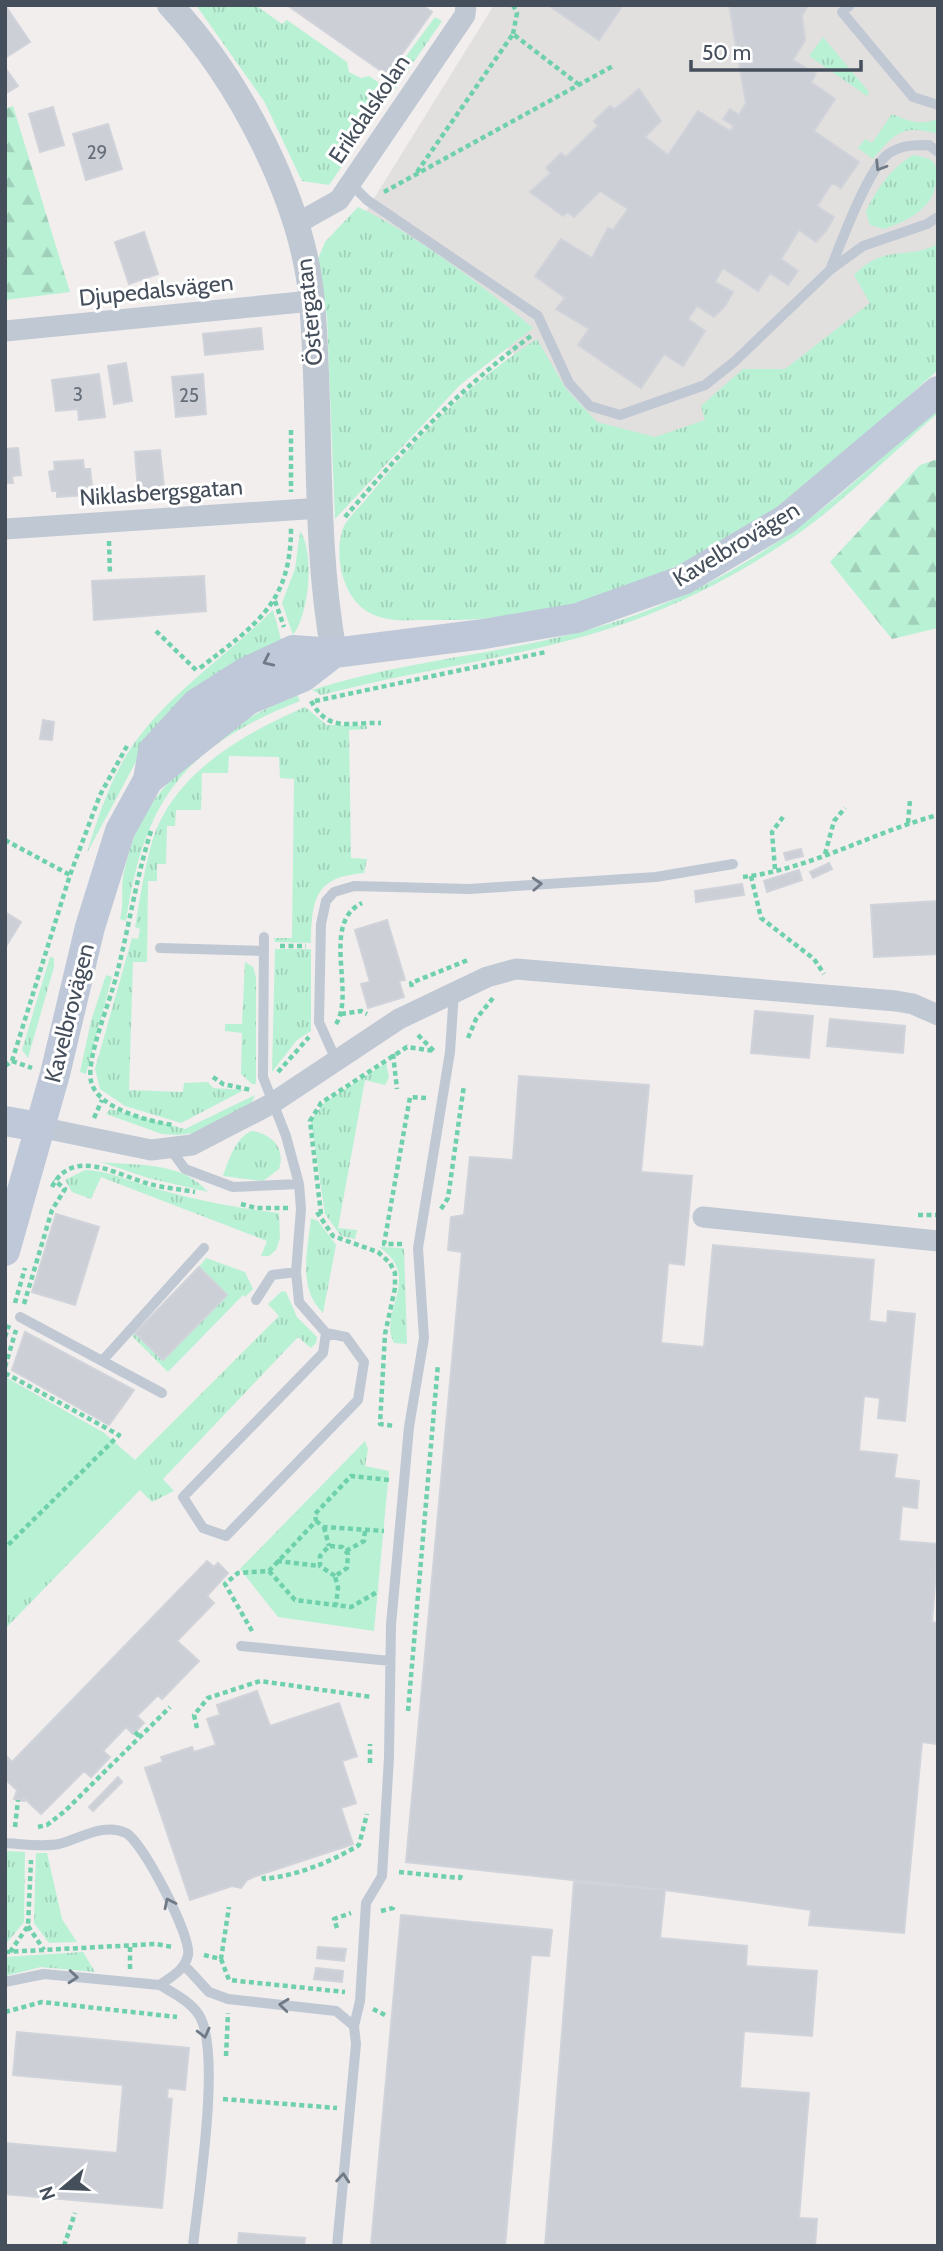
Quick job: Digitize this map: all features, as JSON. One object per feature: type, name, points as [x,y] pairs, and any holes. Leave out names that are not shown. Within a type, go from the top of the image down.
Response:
[{"type":"main road","name":"Kavelbrovägen","points":[[5,1251],[90,927],[120,831],[148,780],[153,751],[196,704],[246,672],[293,650],[334,653],[484,634],[577,618],[683,580],[786,519],[938,391]]},
{"type":"main road","points":[[5,1121],[39,1127]]},
{"type":"street","name":"Östergatan","points":[[170,5],[211,56],[244,108],[268,155],[296,224],[312,301],[330,516],[328,621],[334,653]]},
{"type":"street","name":"Erikdalskolan","points":[[296,224],[339,200],[465,15],[466,5]]},
{"type":"street","name":"Djupedalsvägen","points":[[5,331],[312,301]]},
{"type":"street","name":"Niklasbergsgatan","points":[[5,529],[330,516]]},
{"type":"street","points":[[39,1127],[119,1145],[171,1150],[215,1136],[271,1104],[399,1019],[504,971],[527,968],[896,1001],[913,1004],[938,1015]]},
{"type":"street","points":[[703,1217],[938,1241]]},
{"type":"lane","points":[[850,5],[842,12],[913,97],[938,105]]},
{"type":"lane","points":[[830,270],[857,202],[887,155],[905,145],[929,145],[938,152]]},
{"type":"lane","points":[[351,184],[367,200],[538,316],[569,383],[590,406],[620,415],[705,385],[734,362],[830,270],[863,246],[927,224],[938,216]]},
{"type":"lane","points":[[336,1060],[321,1032],[319,1022],[321,924],[326,901],[334,892],[354,886],[469,889],[656,877],[733,864]]},
{"type":"lane","points":[[160,948],[263,944],[263,1077],[271,1104],[286,1136],[299,1184],[301,1209],[296,1272],[299,1302],[326,1333],[346,1337],[364,1362],[358,1400],[226,1536],[203,1528],[183,1497],[323,1353],[326,1333]]},
{"type":"lane","points":[[337,2246],[356,2043],[354,2026],[360,2001],[366,1903],[382,1876],[390,1661],[402,1488],[424,1338],[418,1248],[450,1052],[454,992]]},
{"type":"lane","points":[[171,1150],[185,1169],[233,1187],[299,1184]]},
{"type":"lane","points":[[103,1360],[204,1248]]},
{"type":"lane","points":[[256,1300],[272,1275],[296,1272]]},
{"type":"lane","points":[[20,1317],[162,1392]]},
{"type":"lane","points":[[241,1646],[390,1661]]},
{"type":"lane","points":[[5,1843],[58,1844],[106,1829],[125,1833],[141,1848],[174,1911],[189,1951],[184,1966],[160,1985]]},
{"type":"lane","points":[[184,1966],[209,1992],[228,1999],[336,2011],[354,2026]]},
{"type":"lane","points":[[5,1982],[44,1974],[160,1985],[179,1996],[198,2013],[206,2033],[209,2064],[193,2246]]},
{"type":"path","points":[[416,173],[513,34],[517,13],[513,5]]},
{"type":"path","points":[[513,34],[579,85]]},
{"type":"path","points":[[367,200],[613,66]]},
{"type":"path","points":[[330,516],[486,369],[543,327]]},
{"type":"path","points":[[108,533],[110,575]]},
{"type":"path","points":[[275,601],[288,638]]},
{"type":"path","points":[[156,631],[197,671]]},
{"type":"path","points":[[300,706],[558,648]]},
{"type":"path","points":[[311,702],[329,723],[381,723]]},
{"type":"path","points":[[908,823],[910,800]]},
{"type":"path","points":[[825,855],[834,821],[845,808]]},
{"type":"path","points":[[740,877],[825,855],[908,823],[938,815]]},
{"type":"path","points":[[775,869],[772,832],[783,817]]},
{"type":"path","points":[[157,821],[145,853],[116,980],[96,1043],[91,1081],[102,1100],[115,1107],[181,1126]]},
{"type":"path","points":[[5,840],[70,875]]},
{"type":"path","points":[[751,876],[761,918],[814,959],[826,978]]},
{"type":"path","points":[[331,1027],[338,1023],[341,1014],[340,947],[346,917],[352,908],[371,900]]},
{"type":"path","points":[[263,944],[311,946]]},
{"type":"path","points":[[466,1046],[476,1019],[495,995]]},
{"type":"path","points":[[341,1014],[361,1011],[374,1018]]},
{"type":"path","points":[[418,1035],[434,1051]]},
{"type":"path","points":[[274,1078],[304,1040],[312,1036]]},
{"type":"path","points":[[389,1043],[394,1055],[397,1089]]},
{"type":"path","points":[[380,1424],[385,1334],[396,1288],[395,1273],[390,1263],[378,1252],[333,1236],[321,1215],[310,1121],[321,1103],[407,1047],[434,1051]]},
{"type":"path","points":[[432,1063],[434,1051]]},
{"type":"path","points":[[12,1061],[22,1066]]},
{"type":"path","points":[[214,1077],[223,1084],[255,1089],[241,1097]]},
{"type":"path","points":[[439,1213],[448,1198],[464,1080]]},
{"type":"path","points":[[81,1081],[91,1081]]},
{"type":"path","points":[[404,1244],[384,1244],[410,1097],[426,1099],[428,1087]]},
{"type":"path","points":[[96,1110],[102,1100]]},
{"type":"path","points":[[79,1161],[78,1166],[107,1169],[146,1183],[206,1195]]},
{"type":"path","points":[[5,1367],[52,1210],[65,1189],[55,1180]]},
{"type":"path","points":[[232,1202],[256,1208],[290,1208]]},
{"type":"path","points":[[312,1210],[321,1215]]},
{"type":"path","points":[[408,1718],[439,1361]]},
{"type":"path","points":[[5,1373],[119,1435],[5,1548]]},
{"type":"path","points":[[385,1531],[324,1527],[316,1521],[315,1514],[351,1476],[390,1480]]},
{"type":"path","points":[[261,1648],[225,1584],[238,1573],[269,1571],[316,1521]]},
{"type":"path","points":[[324,1527],[329,1546]]},
{"type":"path","points":[[329,1546],[346,1551],[364,1541],[365,1530]]},
{"type":"path","points":[[320,1566],[320,1556],[329,1546]]},
{"type":"path","points":[[277,1561],[320,1566],[329,1575],[335,1576],[347,1568],[346,1551]]},
{"type":"path","points":[[269,1571],[295,1600],[351,1607],[380,1591]]},
{"type":"path","points":[[335,1576],[338,1588],[336,1605]]},
{"type":"path","points":[[197,1728],[194,1715],[208,1698],[260,1681],[372,1698]]},
{"type":"path","points":[[32,1828],[47,1825],[170,1706]]},
{"type":"path","points":[[135,1732],[140,1737]]},
{"type":"path","points":[[15,1827],[18,1800]]},
{"type":"path","points":[[263,1876],[264,1879],[287,1876],[315,1867],[359,1845],[369,1809]]},
{"type":"path","points":[[5,1826],[24,1827]]},
{"type":"path","points":[[7,1952],[28,1926],[32,1853]]},
{"type":"path","points":[[397,1859],[396,1871],[460,1878],[462,1872]]},
{"type":"path","points":[[229,1907],[221,1958],[229,1980],[346,1993]]},
{"type":"path","points":[[28,1926],[44,1950]]},
{"type":"path","points":[[7,1952],[156,1944],[175,1948]]},
{"type":"path","points":[[130,1945],[130,1976]]},
{"type":"path","points":[[200,1954],[221,1958]]},
{"type":"path","points":[[5,2012],[42,2002],[127,2008],[180,2017],[187,2024]]},
{"type":"path","points":[[372,2009],[385,2015]]},
{"type":"path","points":[[222,2099],[338,2108]]},
{"type":"path","points":[[64,2246],[75,2213]]},
{"type":"shaded area","points":[[494,5],[938,5],[938,297],[667,452],[595,424],[360,221]]},
{"type":"green space","points":[[196,5],[255,5],[282,24],[287,20],[347,62],[349,72],[361,78],[369,76],[384,86],[435,17],[442,21],[329,185],[302,181],[264,101]]},
{"type":"green space","points":[[823,37],[869,92],[867,96],[809,56]]},
{"type":"green space","points":[[13,106],[70,292],[5,300],[5,109]]},
{"type":"green space","points":[[892,114],[909,121],[938,119],[938,134],[916,130],[900,133],[873,159],[858,148],[865,139],[872,143]]},
{"type":"green space","points":[[914,155],[930,159],[935,164],[935,189],[930,199],[915,214],[895,225],[884,229],[870,225],[866,212],[874,196],[892,172]]},
{"type":"green space","points":[[358,207],[449,262],[533,328],[460,385],[335,519],[327,318],[318,259],[325,242]]},
{"type":"green space","points":[[938,244],[938,370],[819,476],[777,508],[733,536],[686,562],[637,583],[587,600],[527,614],[466,620],[391,619],[378,617],[362,608],[348,590],[339,554],[342,531],[349,518],[405,453],[467,392],[537,339],[566,389],[597,422],[655,437],[705,420],[701,406],[743,369],[785,369],[870,303],[854,275],[865,265],[886,256],[915,252]]},
{"type":"green space","points":[[938,408],[938,413],[871,474],[802,531],[762,558],[674,604],[629,622],[553,644],[321,695],[312,690],[380,672],[553,639],[617,621],[675,599],[731,571],[809,519]]},
{"type":"green space","points":[[938,459],[938,628],[892,639],[830,562],[920,465]]},
{"type":"green space","points":[[300,531],[307,553],[308,583],[303,613],[293,635],[282,603],[295,569]]},
{"type":"green space","points":[[273,610],[282,643],[139,756],[87,853],[112,783],[133,745],[164,708]]},
{"type":"green space","points":[[297,695],[300,701],[260,718],[226,737],[199,758],[176,782],[158,810],[144,842],[126,921],[120,919],[123,877],[131,846],[142,820],[157,796],[176,774],[222,735],[247,719]]},
{"type":"green space","points":[[305,707],[327,725],[367,726],[367,729],[349,730],[351,858],[367,859],[364,873],[335,880],[319,893],[313,914],[311,943],[275,942],[274,938],[292,938],[294,779],[280,778],[279,757],[229,756],[228,773],[202,773],[201,810],[176,810],[175,826],[167,826],[166,864],[157,864],[157,881],[148,881],[147,962],[133,962],[129,1090],[183,1092],[184,1083],[208,1082],[213,1088],[244,1090],[181,1123],[125,1106],[100,1089],[95,1069],[132,938],[138,939],[140,929],[135,927],[144,874],[162,817],[193,776],[213,759],[258,730]]},
{"type":"green space","points":[[275,949],[311,949],[311,1031],[297,1040],[272,1072]]},
{"type":"green space","points":[[50,957],[54,958],[54,967],[28,1058],[22,1050]]},
{"type":"green space","points":[[245,962],[253,967],[256,977],[256,1084],[252,1084],[241,1074],[242,1033],[225,1031],[225,1024],[242,1024]]},
{"type":"green space","points":[[106,975],[112,977],[86,1074],[80,1072],[91,1021]]},
{"type":"green space","points":[[386,1063],[389,1077],[385,1085],[365,1080],[338,1228],[357,1230],[355,1239],[341,1236],[325,1214],[311,1120],[325,1102]]},
{"type":"green space","points":[[255,1095],[251,1104],[194,1133],[162,1134],[106,1114],[110,1109],[185,1129]]},
{"type":"green space","points":[[251,1131],[259,1132],[276,1143],[281,1155],[279,1169],[263,1181],[223,1176],[237,1144]]},
{"type":"green space","points":[[101,1162],[172,1170],[197,1182],[208,1192],[148,1178]]},
{"type":"green space","points":[[85,1170],[109,1173],[196,1199],[279,1213],[280,1238],[276,1250],[269,1256],[261,1256],[267,1241],[101,1177],[91,1199],[72,1192],[65,1180]]},
{"type":"green space","points":[[311,1218],[318,1221],[336,1245],[323,1313],[315,1303],[307,1280]]},
{"type":"green space","points":[[379,1247],[404,1248],[407,1344],[394,1343],[390,1331],[399,1283],[398,1270],[392,1259]]},
{"type":"green space","points":[[206,1258],[245,1272],[253,1289],[245,1297],[243,1295],[168,1372],[132,1336],[135,1333],[163,1360],[227,1295],[199,1267]]},
{"type":"green space","points":[[282,1291],[286,1292],[297,1317],[317,1337],[316,1343],[311,1348],[298,1337],[163,1479],[174,1491],[152,1502],[140,1490],[5,1629],[5,1377],[104,1433],[135,1460],[279,1316],[268,1304]]},
{"type":"green space","points":[[5,1377],[104,1433],[148,1479],[5,1608]]},
{"type":"green space","points":[[365,1441],[368,1449],[365,1466],[389,1471],[240,1569]]},
{"type":"green space","points":[[345,1466],[389,1471],[374,1631],[278,1617],[240,1569]]},
{"type":"green space","points":[[5,1851],[25,1852],[24,1922],[5,1945]]},
{"type":"green space","points":[[36,1853],[47,1853],[62,1919],[77,1942],[49,1943],[34,1923]]},
{"type":"green space","points":[[83,1952],[95,1972],[41,1967],[5,1976],[5,1957]]},
{"type":"building","points":[[5,5],[30,42],[5,58]]},
{"type":"building","points":[[287,5],[422,5],[432,12],[387,75]]},
{"type":"building","points":[[548,5],[623,5],[599,40]]},
{"type":"building","points":[[729,5],[808,5],[802,16],[805,40],[793,60],[816,74],[811,82],[835,99],[814,131],[859,162],[841,188],[832,183],[817,206],[834,217],[826,231],[816,242],[799,230],[781,259],[798,271],[788,285],[770,273],[758,291],[723,268],[715,282],[733,292],[725,306],[714,317],[697,306],[688,319],[705,331],[683,366],[664,354],[641,388],[578,345],[589,329],[556,309],[565,298],[535,276],[561,239],[592,258],[608,228],[613,230],[628,209],[600,191],[574,217],[567,212],[563,216],[530,192],[551,173],[546,168],[561,153],[566,157],[598,126],[594,121],[610,106],[615,109],[639,89],[661,121],[645,137],[668,155],[698,111],[730,131],[734,126],[723,119],[730,109],[739,115],[746,103]]},
{"type":"building","points":[[5,70],[18,86],[5,94]]},
{"type":"building","points":[[53,107],[64,145],[40,152],[29,114]]},
{"type":"building","points":[[108,124],[122,169],[86,180],[73,134]]},
{"type":"building","points":[[144,232],[158,274],[129,284],[115,242]]},
{"type":"building","points":[[261,328],[263,349],[205,355],[203,334]]},
{"type":"building","points":[[126,363],[132,401],[114,404],[108,366]]},
{"type":"building","points":[[99,374],[105,417],[79,420],[78,409],[56,411],[52,380]]},
{"type":"building","points":[[203,374],[206,414],[176,417],[172,377]]},
{"type":"building","points":[[18,448],[21,475],[12,476],[13,483],[5,483],[5,449]]},
{"type":"building","points":[[160,450],[164,487],[138,490],[135,452]]},
{"type":"building","points":[[83,460],[84,469],[90,469],[92,486],[85,487],[86,495],[57,497],[57,491],[52,491],[49,472],[55,470],[54,462]]},
{"type":"building","points":[[204,576],[206,611],[94,620],[92,581]]},
{"type":"building","points":[[43,720],[54,722],[52,740],[40,739]]},
{"type":"building","points":[[801,849],[803,856],[786,860],[784,853]]},
{"type":"building","points":[[829,863],[832,869],[813,878],[810,872]]},
{"type":"building","points":[[799,870],[802,880],[767,892],[764,881]]},
{"type":"building","points":[[742,884],[744,895],[696,902],[695,891]]},
{"type":"building","points":[[938,901],[938,954],[874,957],[871,905]]},
{"type":"building","points":[[5,912],[21,922],[5,948]]},
{"type":"building","points":[[387,920],[405,980],[399,981],[404,997],[368,1008],[361,984],[370,982],[355,930]]},
{"type":"building","points":[[755,1011],[813,1016],[809,1058],[751,1053]]},
{"type":"building","points":[[830,1019],[905,1026],[903,1053],[827,1046]]},
{"type":"building","points":[[519,1076],[649,1085],[641,1172],[692,1176],[684,1265],[668,1263],[661,1343],[704,1347],[713,1245],[874,1260],[869,1321],[887,1323],[888,1311],[915,1314],[905,1421],[878,1418],[880,1398],[864,1396],[859,1451],[897,1455],[894,1478],[919,1481],[917,1508],[902,1506],[899,1541],[938,1544],[932,1622],[938,1623],[938,1744],[922,1742],[904,1933],[809,1925],[811,1910],[665,1890],[406,1862],[462,1252],[448,1250],[451,1217],[464,1215],[470,1157],[513,1160]]},
{"type":"building","points":[[56,1214],[99,1227],[75,1305],[32,1292]]},
{"type":"building","points":[[199,1267],[227,1295],[163,1360],[135,1333]]},
{"type":"building","points":[[25,1332],[134,1390],[109,1425],[12,1370]]},
{"type":"building","points":[[207,1561],[214,1567],[218,1563],[228,1573],[207,1596],[214,1603],[177,1641],[199,1661],[162,1699],[158,1695],[137,1716],[144,1723],[133,1734],[126,1727],[103,1751],[110,1757],[91,1777],[84,1771],[41,1814],[24,1798],[24,1801],[14,1799],[17,1790],[5,1779],[5,1755],[12,1762]]},
{"type":"building","points":[[257,1691],[270,1726],[339,1703],[357,1756],[342,1761],[356,1803],[341,1808],[353,1844],[256,1876],[247,1880],[241,1888],[232,1886],[190,1900],[145,1768],[163,1762],[161,1757],[192,1747],[194,1752],[216,1745],[207,1719],[220,1715],[217,1705]]},
{"type":"building","points":[[118,1777],[122,1782],[93,1811],[89,1807]]},
{"type":"building","points":[[574,1882],[665,1890],[660,1938],[747,1946],[746,1966],[817,1971],[812,2036],[744,2031],[740,2088],[809,2093],[799,2218],[817,2219],[815,2246],[545,2246]]},
{"type":"building","points":[[401,1915],[552,1930],[549,1956],[531,1955],[505,2246],[371,2246]]},
{"type":"building","points":[[318,1947],[346,1949],[344,1961],[317,1958]]},
{"type":"building","points":[[316,1968],[343,1971],[342,1982],[314,1979]]},
{"type":"building","points":[[17,2032],[189,2048],[185,2090],[168,2088],[167,2098],[172,2099],[162,2208],[5,2194],[6,2143],[117,2153],[123,2085],[13,2075]]},
{"type":"building","points":[[239,2233],[305,2238],[304,2246],[238,2246]]}]
